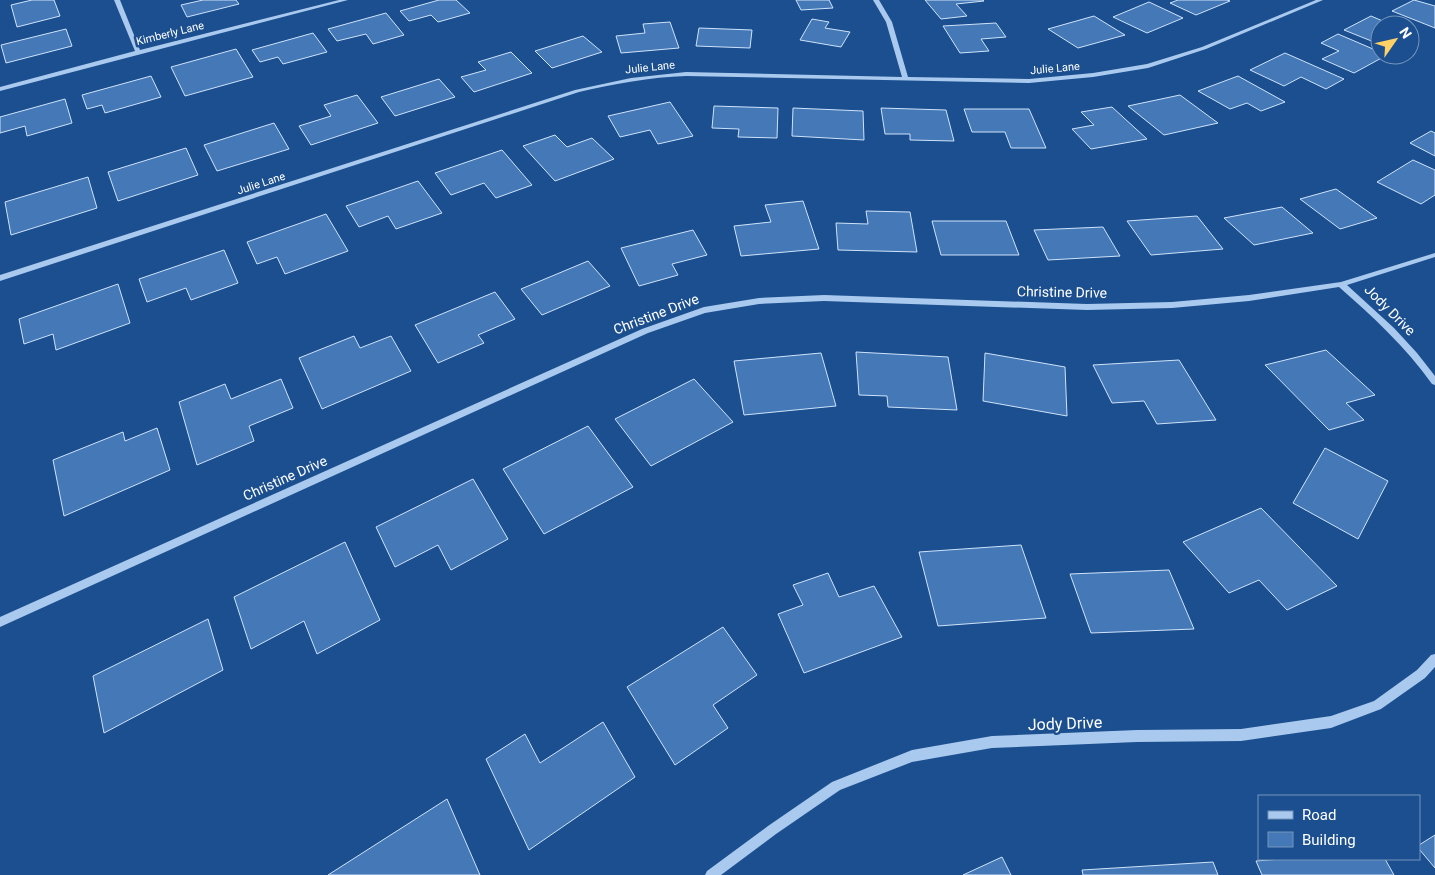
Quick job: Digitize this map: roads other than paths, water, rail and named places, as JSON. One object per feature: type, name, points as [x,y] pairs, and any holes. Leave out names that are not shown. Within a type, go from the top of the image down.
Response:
[{"type":"street","points":[[117,0],[138,52]]},
{"type":"street","name":"Kimberly Lane","points":[[0,89],[345,0]]},
{"type":"street","points":[[876,0],[889,22],[906,79]]},
{"type":"street","name":"Julie Lane","points":[[0,278],[577,92],[614,82],[652,75],[686,74],[1030,81],[1094,75],[1148,66],[1204,48],[1320,0]]},
{"type":"street","name":"Christine Drive","points":[[0,622],[645,331],[704,310],[759,301],[824,298],[1087,307],[1172,305],[1248,298],[1341,284],[1435,255]]},
{"type":"street","name":"Jody Drive","points":[[1341,284],[1380,318],[1424,365],[1435,382]]},
{"type":"street","name":"Jody Drive","points":[[711,875],[836,786],[912,756],[992,742],[1137,736],[1241,735],[1331,722],[1377,705],[1421,674],[1435,659]]}]
